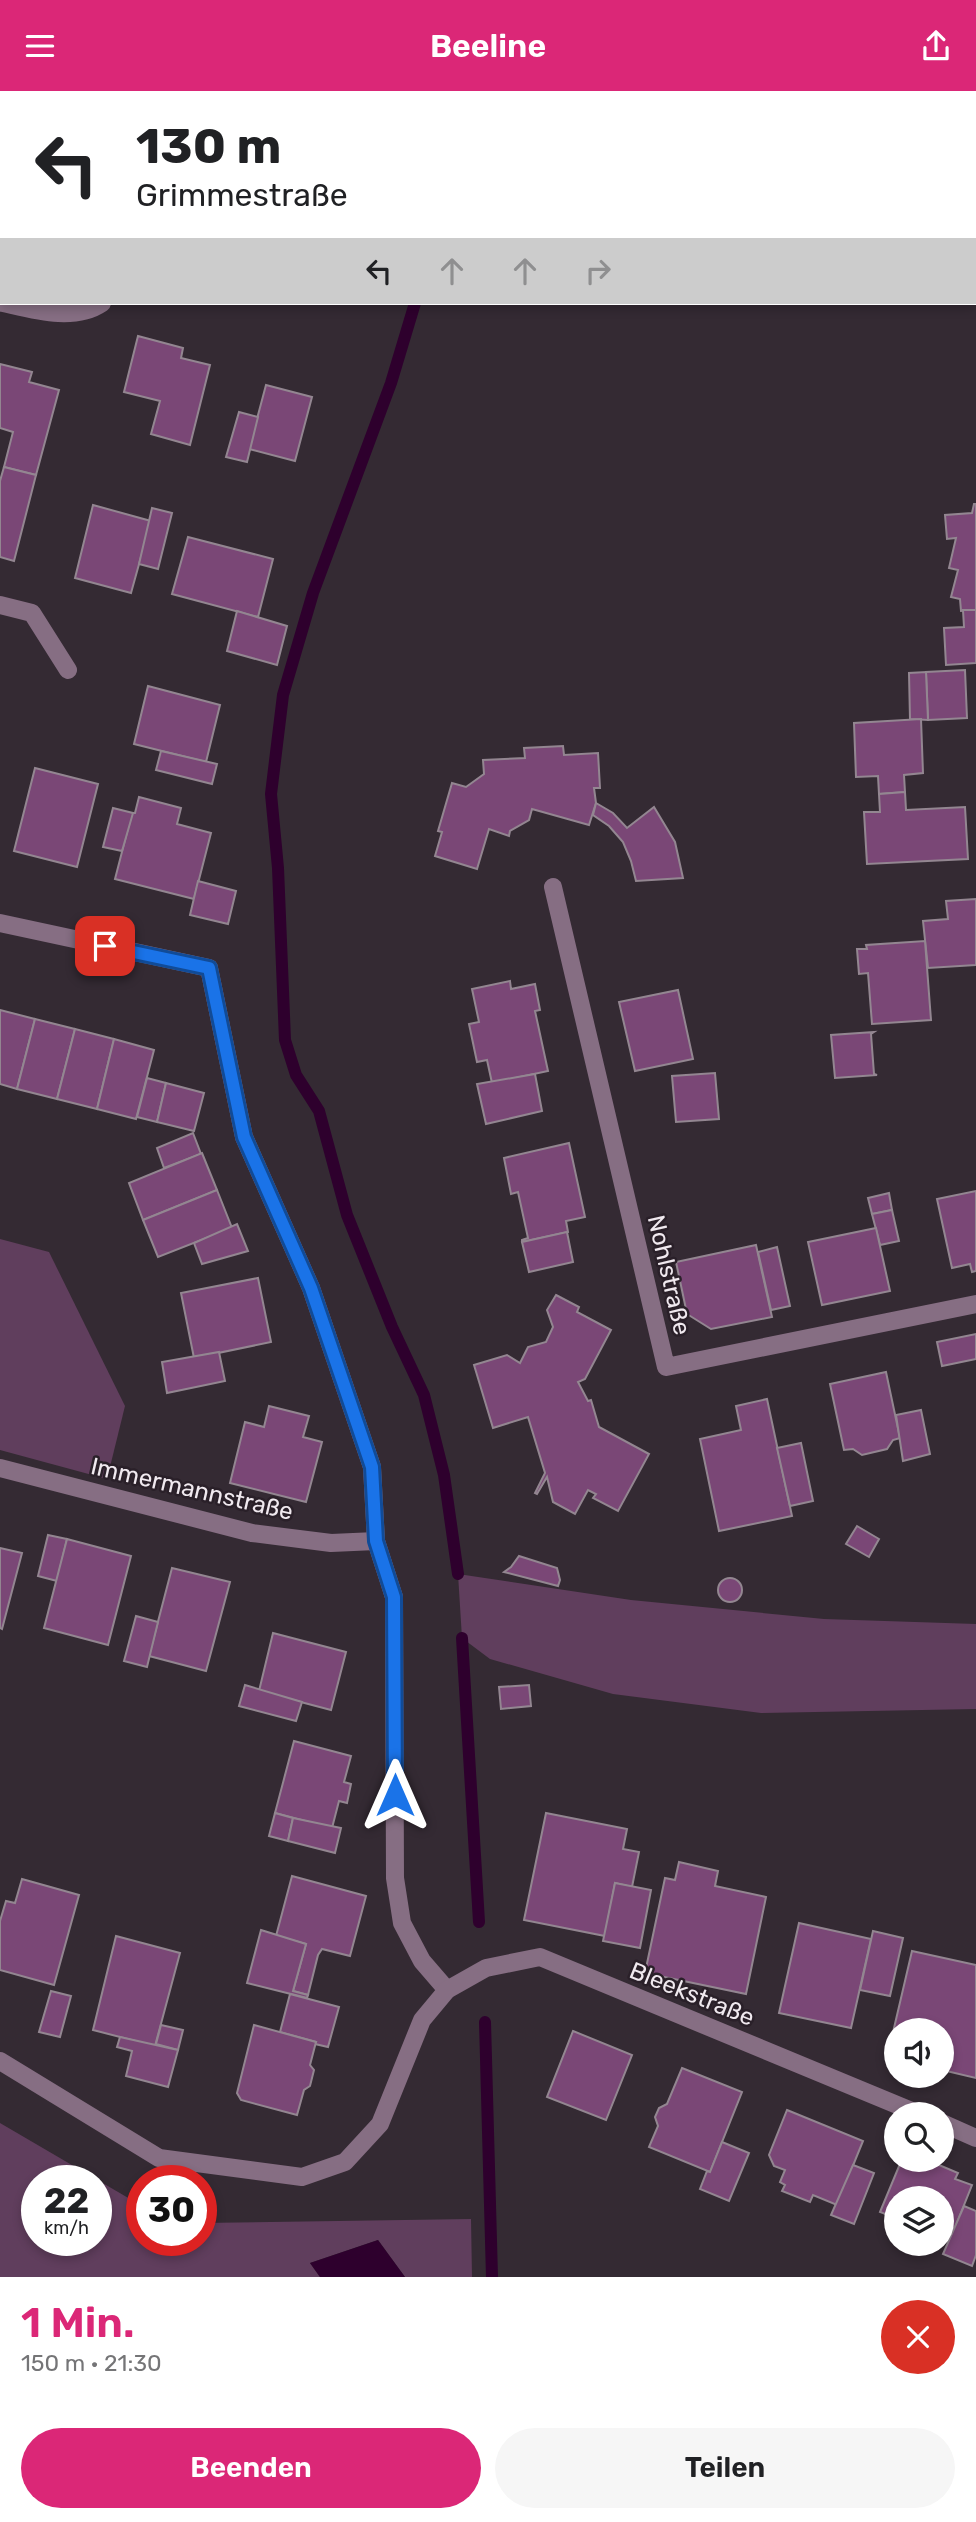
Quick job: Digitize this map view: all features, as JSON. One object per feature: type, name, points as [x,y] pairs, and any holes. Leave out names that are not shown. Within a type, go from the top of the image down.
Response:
[{"type":"street","points":[[14,305],[46,313],[92,310],[99,305]]},
{"type":"street","points":[[0,605],[32,613],[68,670]]},
{"type":"street","name":"Nohlstraße","points":[[553,887],[666,1367],[976,1304]]},
{"type":"street","points":[[0,923],[209,968],[244,1137],[311,1288],[372,1467],[376,1541],[394,1597],[395,1878],[402,1923],[422,1961],[447,1990],[422,2020],[380,2124],[345,2162],[302,2177],[159,2158],[0,2061]]},
{"type":"street","name":"Immermannstraße","points":[[0,1468],[252,1534],[331,1543],[376,1541]]},
{"type":"street","name":"Bleekstraße","points":[[447,1990],[486,1968],[540,1958],[890,2102]]},
{"type":"street","points":[[954,2128],[976,2138]]},
{"type":"shaded area","points":[[0,1239],[49,1252],[125,1406],[107,1479],[0,1450]]},
{"type":"shaded area","points":[[458,1574],[631,1600],[824,1619],[976,1624],[976,1709],[761,1713],[613,1694],[490,1659],[462,1638]]},
{"type":"shaded area","points":[[0,2123],[72,2165],[21,2165],[21,2256],[112,2256],[112,2188],[126,2197],[126,2256],[217,2256],[217,2223],[471,2219],[472,2277],[405,2277],[378,2240],[310,2263],[320,2277],[0,2277]]},
{"type":"shaded area","points":[[378,2240],[405,2277],[320,2277],[310,2263]]},
{"type":"building","points":[[138,336],[183,348],[181,358],[210,365],[190,445],[151,434],[160,401],[124,392]]},
{"type":"building","points":[[0,364],[32,372],[29,382],[59,390],[36,475],[4,467],[13,432],[0,428]]},
{"type":"building","points":[[266,385],[312,397],[295,461],[249,449]]},
{"type":"building","points":[[239,412],[258,417],[247,462],[226,457]]},
{"type":"building","points":[[4,467],[36,475],[14,561],[0,557],[0,481]]},
{"type":"building","points":[[974,504],[976,610],[961,611],[960,599],[951,597],[958,570],[949,568],[956,538],[947,539],[945,515],[972,513]]},
{"type":"building","points":[[93,505],[151,521],[131,593],[75,578]]},
{"type":"building","points":[[152,508],[172,513],[158,569],[139,564]]},
{"type":"building","points":[[188,537],[273,559],[258,617],[172,594]]},
{"type":"building","points":[[963,610],[976,610],[976,663],[946,665],[944,628],[964,627]]},
{"type":"building","points":[[237,611],[287,626],[277,665],[227,651]]},
{"type":"building","points":[[965,670],[967,718],[928,720],[926,672]]},
{"type":"building","points":[[926,672],[928,720],[910,719],[909,673]]},
{"type":"building","points":[[148,686],[220,705],[206,762],[134,744]]},
{"type":"building","points":[[921,719],[923,773],[904,775],[905,792],[879,794],[878,776],[856,777],[854,723]]},
{"type":"building","points":[[563,746],[564,755],[598,753],[600,788],[594,788],[596,803],[589,825],[532,809],[529,820],[510,831],[509,836],[489,829],[477,869],[435,856],[442,832],[438,831],[452,783],[466,787],[484,774],[483,760],[525,758],[524,748]]},
{"type":"building","points":[[161,751],[217,764],[212,784],[156,770]]},
{"type":"building","points":[[35,768],[98,784],[77,867],[14,851]]},
{"type":"building","points":[[905,792],[906,810],[965,807],[968,859],[867,864],[864,812],[880,812],[879,794]]},
{"type":"building","points":[[139,797],[181,808],[177,824],[211,833],[194,899],[115,879],[132,813],[135,813]]},
{"type":"building","points":[[596,803],[613,813],[627,828],[654,807],[675,842],[683,878],[636,881],[623,842],[609,826],[593,815]]},
{"type":"building","points":[[113,808],[133,813],[122,851],[103,847]]},
{"type":"building","points":[[198,881],[236,891],[228,924],[190,915]]},
{"type":"building","points":[[976,899],[976,965],[928,968],[923,921],[948,919],[946,901]]},
{"type":"building","points":[[925,941],[931,1020],[872,1024],[868,973],[859,974],[857,949],[867,949],[866,945]]},
{"type":"building","points":[[510,981],[511,989],[535,984],[540,1010],[535,1011],[548,1071],[492,1083],[487,1060],[477,1062],[469,1024],[479,1022],[472,989]]},
{"type":"building","points":[[678,990],[693,1059],[635,1071],[619,1002]]},
{"type":"building","points":[[0,1010],[35,1019],[17,1089],[0,1084]]},
{"type":"building","points":[[35,1019],[75,1029],[57,1099],[17,1089]]},
{"type":"building","points":[[75,1029],[114,1039],[97,1109],[57,1099]]},
{"type":"building","points":[[874,1032],[871,1034],[874,1074],[877,1075],[835,1078],[831,1035]]},
{"type":"building","points":[[114,1039],[154,1050],[136,1119],[97,1109]]},
{"type":"building","points":[[715,1073],[719,1119],[676,1122],[672,1076]]},
{"type":"building","points":[[535,1074],[542,1111],[486,1124],[477,1084]]},
{"type":"building","points":[[147,1078],[166,1083],[157,1122],[137,1117]]},
{"type":"building","points":[[166,1083],[204,1093],[194,1131],[157,1122]]},
{"type":"building","points":[[193,1133],[201,1154],[164,1168],[157,1148]]},
{"type":"building","points":[[569,1143],[585,1217],[566,1221],[568,1232],[522,1242],[528,1238],[518,1192],[511,1194],[504,1158]]},
{"type":"building","points":[[202,1153],[217,1190],[143,1220],[129,1183]]},
{"type":"building","points":[[217,1190],[232,1228],[158,1257],[143,1220]]},
{"type":"building","points":[[976,1191],[976,1271],[972,1272],[970,1264],[952,1268],[937,1199]]},
{"type":"building","points":[[889,1193],[892,1210],[872,1214],[868,1198]]},
{"type":"building","points":[[892,1210],[899,1241],[880,1245],[872,1214]]},
{"type":"building","points":[[237,1224],[248,1251],[202,1264],[194,1243]]},
{"type":"building","points":[[876,1228],[890,1291],[822,1305],[808,1242]]},
{"type":"building","points":[[567,1232],[573,1262],[529,1272],[522,1242]]},
{"type":"building","points":[[756,1245],[772,1317],[711,1329],[687,1314],[676,1262]]},
{"type":"building","points":[[777,1247],[790,1306],[771,1310],[758,1252]]},
{"type":"building","points":[[258,1278],[271,1342],[194,1358],[181,1293]]},
{"type":"building","points":[[556,1295],[579,1307],[577,1312],[611,1330],[585,1379],[578,1382],[588,1401],[591,1400],[599,1427],[649,1454],[618,1511],[593,1498],[596,1494],[588,1490],[575,1514],[553,1502],[547,1477],[537,1494],[535,1493],[545,1473],[528,1417],[493,1428],[474,1365],[507,1355],[520,1363],[528,1347],[546,1342],[553,1327],[547,1310]]},
{"type":"building","points":[[976,1334],[976,1359],[942,1366],[937,1342]]},
{"type":"building","points":[[219,1352],[225,1381],[167,1393],[162,1362]]},
{"type":"building","points":[[886,1372],[900,1438],[893,1440],[887,1449],[862,1455],[853,1449],[844,1450],[830,1384]]},
{"type":"building","points":[[767,1399],[792,1516],[719,1531],[700,1439],[741,1430],[736,1406]]},
{"type":"building","points":[[269,1406],[309,1416],[303,1437],[322,1442],[306,1502],[230,1483],[245,1422],[264,1427]]},
{"type":"building","points":[[921,1410],[930,1454],[903,1461],[896,1415]]},
{"type":"building","points":[[801,1443],[813,1501],[790,1506],[777,1448]]},
{"type":"building","points":[[857,1526],[879,1539],[869,1557],[846,1544]]},
{"type":"building","points":[[48,1535],[67,1539],[57,1581],[38,1576]]},
{"type":"building","points":[[67,1539],[131,1556],[108,1645],[44,1628]]},
{"type":"building","points":[[0,1548],[22,1553],[2,1629],[0,1628]]},
{"type":"building","points":[[519,1556],[557,1568],[560,1580],[558,1586],[504,1572]]},
{"type":"building","points":[[172,1568],[230,1582],[206,1671],[149,1656]]},
{"type":"building","points":[[730,1578],[739,1581],[742,1590],[739,1599],[730,1602],[721,1599],[718,1590],[721,1581]]},
{"type":"building","points":[[136,1616],[158,1622],[147,1667],[124,1661]]},
{"type":"building","points":[[273,1633],[346,1652],[331,1710],[259,1691]]},
{"type":"building","points":[[245,1685],[302,1702],[296,1721],[239,1706]]},
{"type":"building","points":[[529,1685],[531,1706],[501,1709],[499,1687]]},
{"type":"building","points":[[294,1741],[351,1756],[344,1782],[351,1784],[347,1803],[339,1801],[332,1828],[275,1813]]},
{"type":"building","points":[[275,1813],[293,1818],[288,1841],[269,1836]]},
{"type":"building","points":[[546,1813],[627,1829],[623,1849],[639,1852],[632,1887],[615,1883],[605,1936],[524,1920]]},
{"type":"building","points":[[293,1818],[341,1828],[335,1853],[288,1841]]},
{"type":"building","points":[[679,1862],[718,1871],[715,1886],[766,1897],[746,1994],[645,1973],[665,1878],[675,1880]]},
{"type":"building","points":[[292,1876],[366,1896],[350,1956],[322,1949],[308,1995],[293,1991],[306,1944],[276,1936]]},
{"type":"building","points":[[22,1879],[79,1895],[54,1985],[0,1970],[0,1921],[6,1901],[15,1903]]},
{"type":"building","points":[[615,1883],[651,1890],[640,1948],[603,1941]]},
{"type":"building","points":[[799,1923],[871,1939],[851,2028],[779,2013]]},
{"type":"building","points":[[261,1930],[306,1944],[293,1991],[308,1995],[307,1998],[247,1983]]},
{"type":"building","points":[[873,1931],[903,1938],[890,1996],[860,1990]]},
{"type":"building","points":[[116,1936],[180,1953],[155,2046],[93,2030]]},
{"type":"building","points":[[912,1951],[976,1965],[976,2078],[954,2073],[954,2018],[896,2018]]},
{"type":"building","points":[[51,1991],[71,1996],[60,2037],[39,2032]]},
{"type":"building","points":[[290,1994],[339,2007],[328,2047],[280,2032]]},
{"type":"building","points":[[161,2025],[183,2030],[178,2050],[156,2044]]},
{"type":"building","points":[[254,2025],[316,2042],[310,2065],[314,2070],[310,2086],[304,2090],[297,2115],[241,2100],[237,2093]]},
{"type":"building","points":[[573,2031],[632,2055],[606,2120],[547,2097]]},
{"type":"building","points":[[120,2037],[178,2050],[168,2087],[126,2076],[132,2051],[117,2047]]},
{"type":"building","points":[[682,2068],[742,2092],[710,2172],[649,2147],[658,2126],[655,2117],[659,2108],[667,2104]]},
{"type":"building","points":[[787,2110],[863,2141],[837,2205],[813,2195],[810,2202],[782,2191],[785,2185],[780,2182],[785,2170],[774,2166],[769,2155]]},
{"type":"building","points":[[722,2142],[749,2153],[729,2201],[700,2189]]},
{"type":"building","points":[[853,2165],[874,2173],[854,2224],[831,2215]]},
{"type":"building","points":[[954,2171],[958,2173],[955,2179],[972,2185],[954,2230],[954,2186],[891,2186],[897,2172]]},
{"type":"building","points":[[964,2206],[976,2211],[976,2255],[972,2266],[948,2256],[954,2256],[954,2229]]},
{"type":"waterway","points":[[414,305],[391,383],[313,593],[283,695],[271,794],[278,868],[285,1040],[296,1075],[319,1111],[347,1215],[392,1327],[424,1395],[444,1475],[458,1574]]},
{"type":"waterway","points":[[462,1638],[479,1922]]},
{"type":"waterway","points":[[485,2022],[492,2277]]},
{"type":"route","points":[[105,946],[209,968],[244,1137],[311,1288],[372,1467],[376,1541],[394,1597],[395,1795]]}]
